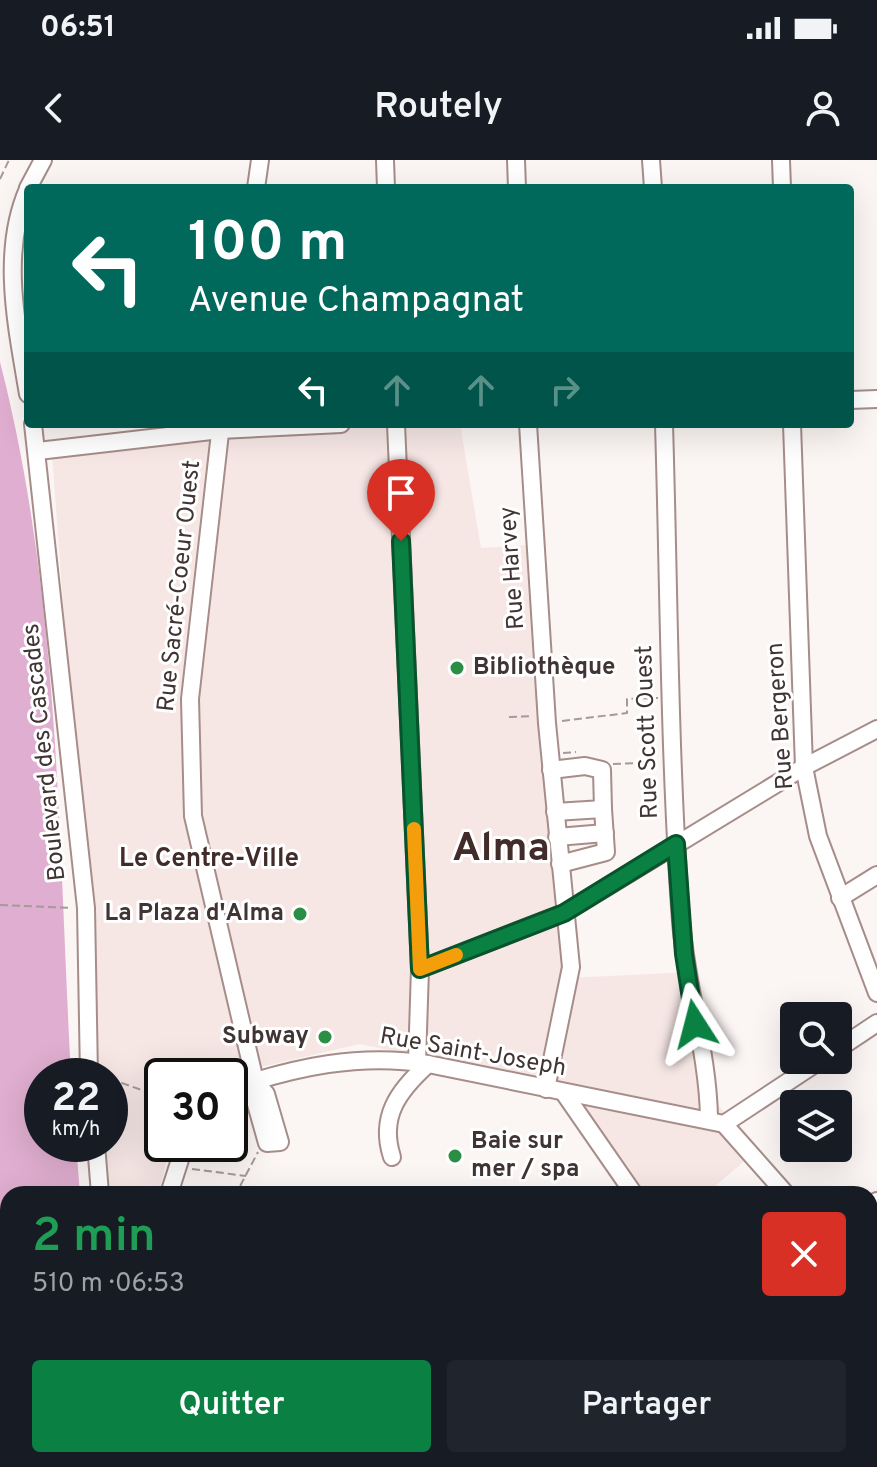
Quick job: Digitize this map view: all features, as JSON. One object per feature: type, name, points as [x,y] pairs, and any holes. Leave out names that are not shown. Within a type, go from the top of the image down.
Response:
[{"type":"street","points":[[32,184],[43,160]]},
{"type":"street","points":[[257,184],[260,160]]},
{"type":"street","points":[[385,160],[386,184]]},
{"type":"street","points":[[516,160],[517,184]]},
{"type":"street","points":[[651,160],[653,184]]},
{"type":"street","points":[[781,160],[782,184]]},
{"type":"street","points":[[24,206],[11,256],[14,315],[24,356]]},
{"type":"street","points":[[854,400],[877,399]]},
{"type":"street","name":"Boulevard des Cascades","points":[[34,428],[86,908],[89,1058]]},
{"type":"street","points":[[38,451],[212,428]]},
{"type":"street","name":"Rue Sacré-Coeur Ouest","points":[[220,428],[190,699],[193,816],[255,1081],[266,1094],[280,1142],[267,1143]]},
{"type":"street","points":[[392,1157],[386,1140],[390,1111],[397,1095],[422,1063],[396,428]]},
{"type":"street","name":"Rue Harvey","points":[[528,428],[541,719],[551,770],[571,971],[546,1089]]},
{"type":"street","name":"Rue Scott Ouest","points":[[664,428],[676,844],[684,954],[717,1121]]},
{"type":"street","name":"Rue Bergeron","points":[[792,428],[804,767],[818,836],[877,993]]},
{"type":"street","points":[[420,969],[564,913],[804,767],[877,729]]},
{"type":"street","points":[[551,770],[585,766],[602,770],[606,852],[560,864]]},
{"type":"street","points":[[555,812],[603,809]]},
{"type":"street","points":[[557,837],[605,833]]},
{"type":"street","points":[[840,898],[877,875]]},
{"type":"street","points":[[852,1040],[877,1023]]},
{"type":"street","name":"Rue Saint-Joseph","points":[[248,1083],[348,1060],[384,1058],[717,1121]]},
{"type":"street","points":[[778,1186],[717,1121],[797,1074]]},
{"type":"street","points":[[564,1093],[628,1186]]},
{"type":"street","points":[[97,1162],[99,1186]]},
{"type":"street","points":[[171,1186],[179,1162]]},
{"type":"path","points":[[0,179],[9,160]]},
{"type":"path","points":[[509,717],[541,719],[627,713],[627,699],[672,697]]},
{"type":"path","points":[[610,765],[673,761]]},
{"type":"path","points":[[0,905],[86,908]]},
{"type":"path","points":[[240,1186],[267,1143]]},
{"type":"path","points":[[177,1167],[245,1176]]},
{"type":"shaded area","points":[[0,362],[20,450],[35,538],[45,628],[59,807],[70,1058],[24,1058],[24,1162],[77,1162],[79,1186],[0,1186]]},
{"type":"shaded area","points":[[215,428],[461,428],[481,548],[528,545],[567,978],[692,972],[719,1106],[756,1151],[715,1186],[635,1186],[572,1089],[360,1044],[248,1070],[248,1058],[144,1058],[144,1162],[166,1162],[161,1186],[106,1186],[104,1162],[128,1162],[128,1058],[97,1058],[52,454]]},
{"type":"slow traffic","points":[[414,829],[420,969],[456,955]]},
{"type":"place","name":"Bibliothèque","points":[[457,668]]},
{"type":"place","name":"La Plaza d'Alma","points":[[300,914]]},
{"type":"place","name":"Subway","points":[[325,1037]]},
{"type":"place","name":"Baie sur mer / spa","points":[[455,1156]]},
{"type":"district","name":"Alma","points":[[501,850]]},
{"type":"district","name":"Le Centre-Ville","points":[[209,859]]},
{"type":"route","points":[[401,541],[420,969],[564,913],[676,844],[684,954],[695,1024]]}]
